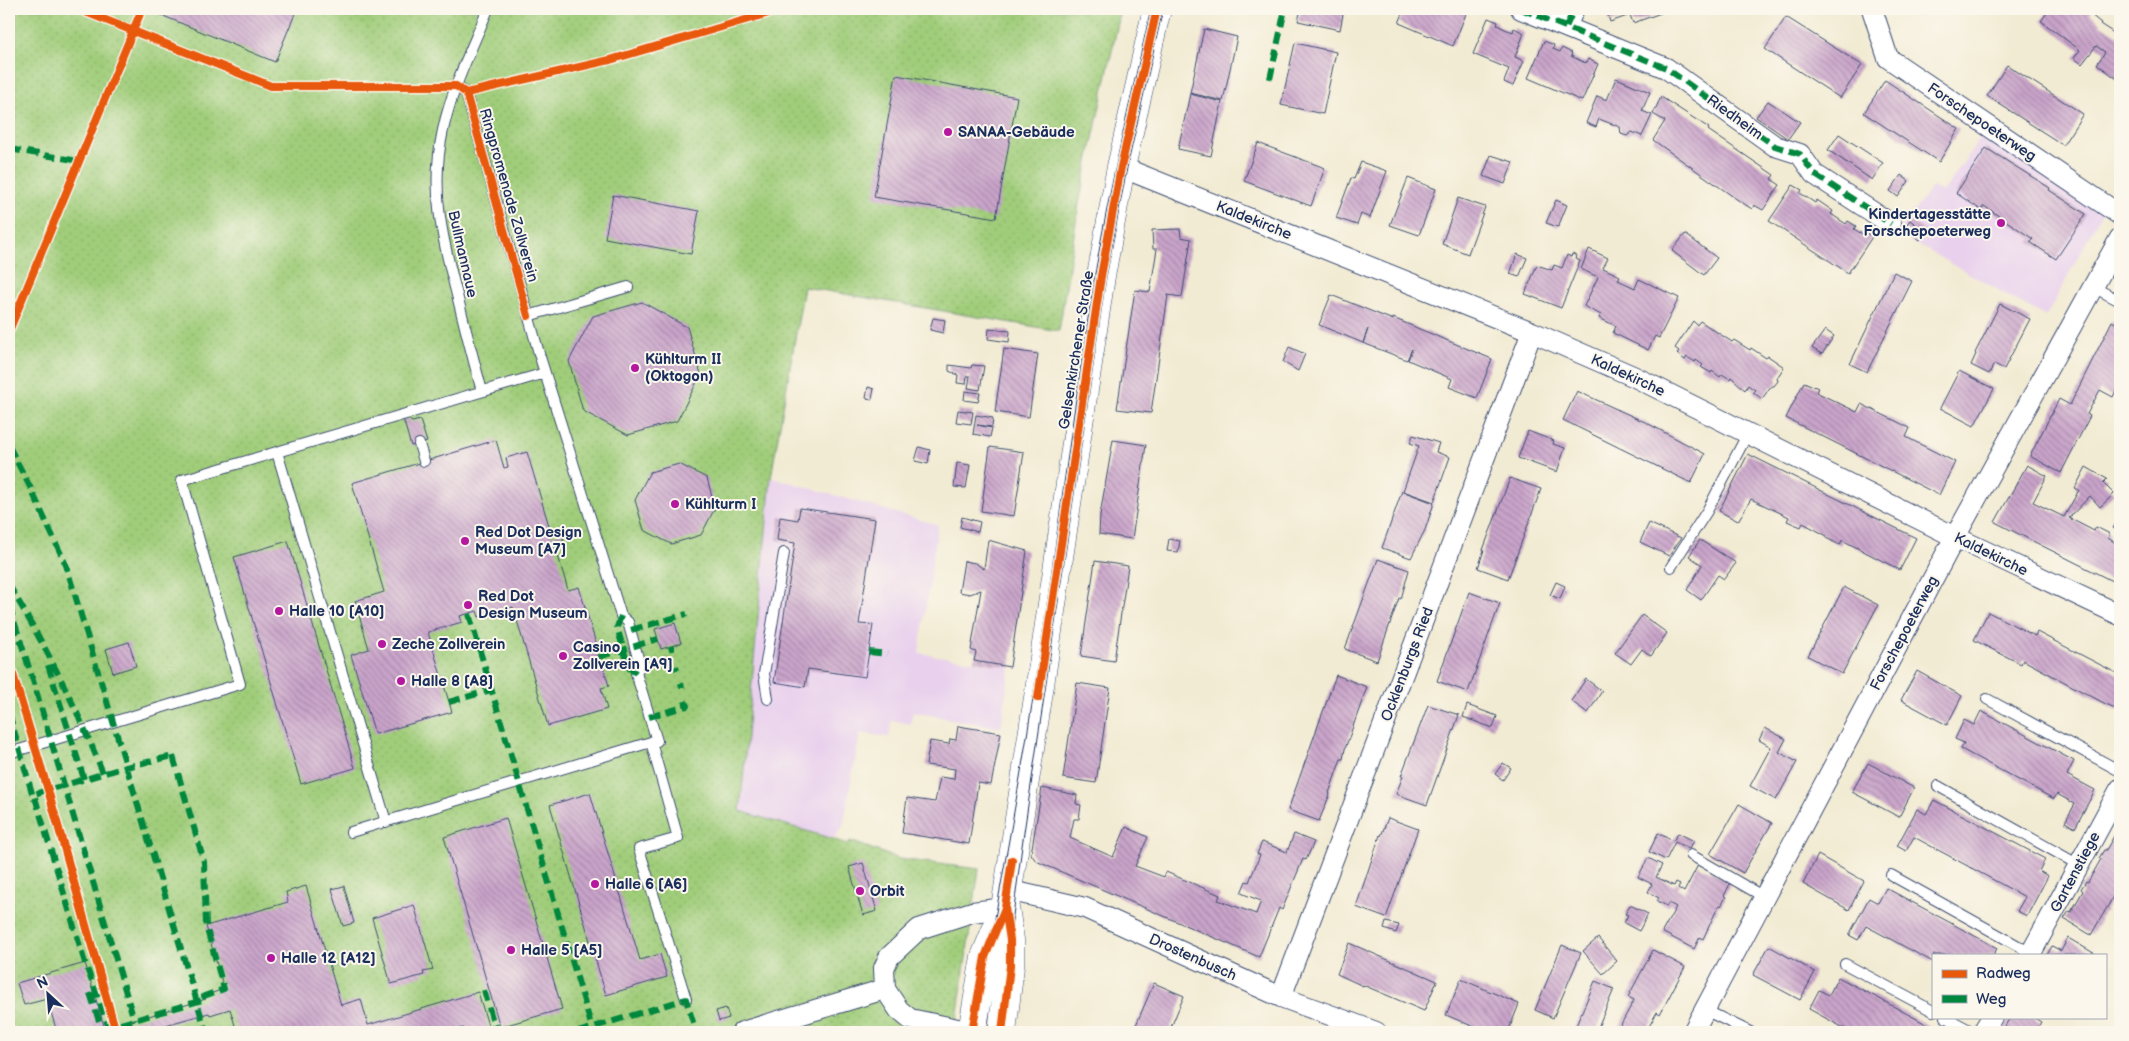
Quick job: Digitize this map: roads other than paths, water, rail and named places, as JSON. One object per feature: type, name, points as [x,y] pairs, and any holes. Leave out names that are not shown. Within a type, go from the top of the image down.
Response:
[{"type":"main road","name":"Gelsenkirchener Straße","points":[[972,1032],[985,957],[1006,899],[1101,276],[1121,167],[1157,9]]},
{"type":"main road","name":"Gelsenkirchener Straße","points":[[1002,1032],[1010,966],[1010,940],[1006,899]]},
{"type":"street","name":"Riedheim","points":[[1521,9],[1666,68],[1775,146],[1800,154],[1814,174],[1891,224]]},
{"type":"street","points":[[1566,28],[1574,9]]},
{"type":"street","name":"Forschepoeterweg","points":[[1872,9],[1888,58],[2120,215]]},
{"type":"street","name":"Kaldekirche","points":[[1121,167],[1532,332],[1635,377],[1955,536],[2120,615]]},
{"type":"street","name":"Forschepoeterweg","points":[[1693,1032],[1955,536],[2120,238]]},
{"type":"street","name":"Ocklenburgs Ried","points":[[1281,997],[1532,332]]},
{"type":"street","name":"Gartenstiege","points":[[2030,954],[2120,789]]},
{"type":"street","points":[[742,1032],[885,989],[884,968],[888,956],[919,929],[1006,899]]},
{"type":"street","name":"Drostenbusch","points":[[1006,899],[1085,908],[1281,997],[1376,1032]]},
{"type":"street","name":"Gelsenkirchener Straße","points":[[885,989],[899,1010],[910,1019],[972,1032]]},
{"type":"street","points":[[1983,1032],[1991,1018]]},
{"type":"lane","name":"Bullmannaue","points":[[482,391],[444,245],[438,208],[437,172],[442,132],[456,86],[488,9]]},
{"type":"lane","name":"Ringpromenade Zollverein","points":[[456,86],[466,92],[545,373],[621,616],[628,622],[631,630],[640,665],[636,673],[657,741],[651,742]]},
{"type":"lane","points":[[528,316],[628,287]]},
{"type":"lane","points":[[2093,287],[2120,301]]},
{"type":"lane","points":[[9,752],[240,684],[182,480],[545,373]]},
{"type":"lane","points":[[402,416],[412,422]]},
{"type":"lane","points":[[1671,567],[1707,510],[1748,433]]},
{"type":"lane","points":[[419,444],[424,461]]},
{"type":"lane","points":[[278,452],[386,822]]},
{"type":"lane","points":[[768,699],[764,674],[784,553]]},
{"type":"lane","points":[[1987,699],[2120,771]]},
{"type":"lane","points":[[351,832],[651,742],[678,838],[640,849],[686,999]]},
{"type":"lane","points":[[1938,786],[2079,865]]},
{"type":"lane","points":[[1691,855],[1764,897]]},
{"type":"lane","points":[[1891,875],[2030,954]]},
{"type":"lane","points":[[1845,964],[1932,1009]]},
{"type":"lane","points":[[1704,1010],[1750,1032]]},
{"type":"lane","points":[[1947,1018],[1973,1032]]},
{"type":"tram line","points":[[976,1032],[1033,698],[1095,274],[1114,174],[1151,9]]},
{"type":"tram line","points":[[998,1032],[1022,846],[1106,278],[1127,168],[1163,9]]},
{"type":"place","name":"SANAA-Gebäude","points":[[948,132]]},
{"type":"place","name":"Kindertagesstätte Forschepoeterweg","points":[[2001,223]]},
{"type":"place","name":"Kühlturm II (Oktogon)","points":[[635,368]]},
{"type":"place","name":"Kühlturm I","points":[[675,504]]},
{"type":"place","name":"Red Dot Design Museum [A7]","points":[[465,541]]},
{"type":"place","name":"Red Dot Design Museum","points":[[468,605]]},
{"type":"place","name":"Halle 10 [A10]","points":[[279,611]]},
{"type":"place","name":"Zeche Zollverein","points":[[382,644]]},
{"type":"place","name":"Casino Zollverein [A9]","points":[[563,656]]},
{"type":"place","name":"Halle 8 [A8]","points":[[401,681]]},
{"type":"place","name":"Halle 6 [A6]","points":[[595,884]]},
{"type":"place","name":"Orbit","points":[[860,891]]},
{"type":"place","name":"Halle 5 [A5]","points":[[511,950]]},
{"type":"place","name":"Halle 12 [A12]","points":[[271,958]]}]
